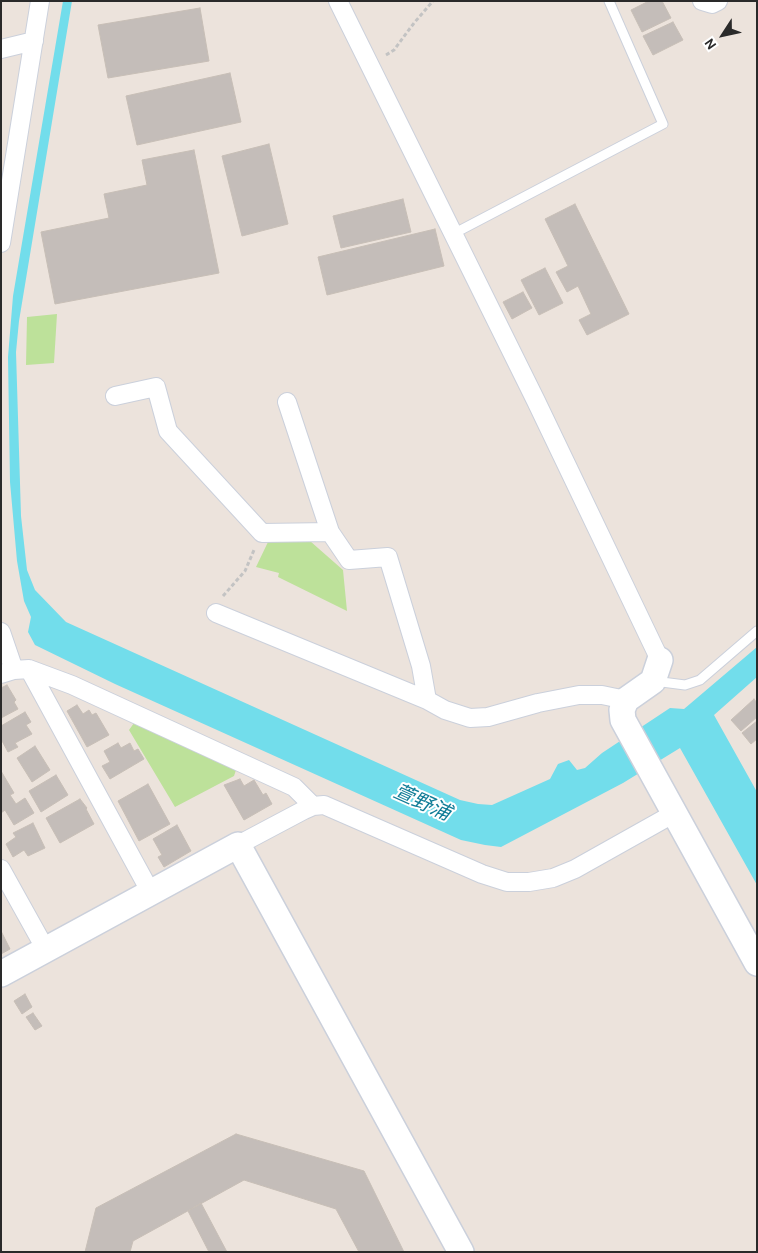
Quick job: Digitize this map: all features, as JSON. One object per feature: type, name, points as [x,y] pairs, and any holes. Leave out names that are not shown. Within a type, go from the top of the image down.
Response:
[{"type":"street","points":[[1,243],[7,178],[40,1]]},
{"type":"street","points":[[338,1],[453,234],[656,671],[626,700],[622,710],[629,732],[757,963]]},
{"type":"street","points":[[702,1],[712,4],[718,1]]},
{"type":"street","points":[[1,49],[34,41]]},
{"type":"street","points":[[115,396],[156,387],[168,431],[262,533],[330,532]]},
{"type":"street","points":[[287,402],[330,532],[349,560],[388,557],[421,666],[427,700]]},
{"type":"street","points":[[216,613],[427,700],[445,710],[470,718],[488,717],[538,703],[579,695],[602,695],[626,700]]},
{"type":"street","points":[[1,632],[15,671],[151,893]]},
{"type":"street","points":[[15,671],[72,685],[294,787],[313,806]]},
{"type":"street","points":[[1,974],[313,806],[324,805],[482,874],[507,882],[528,882],[553,878],[575,869],[674,814]]},
{"type":"street","points":[[238,845],[461,1252]]},
{"type":"street","points":[[1,869],[46,950]]},
{"type":"lane","points":[[453,234],[663,124],[610,1]]},
{"type":"lane","points":[[656,671],[685,685],[700,680],[757,631]]},
{"type":"path","points":[[370,65],[394,50],[414,22],[433,1]]},
{"type":"path","points":[[216,613],[219,602],[245,571],[262,533]]},
{"type":"green space","points":[[57,314],[54,363],[26,365],[27,317]]},
{"type":"green space","points":[[310,541],[343,570],[347,611],[278,577],[279,573],[256,567],[268,542]]},
{"type":"green space","points":[[134,723],[236,770],[234,776],[175,807],[129,730]]},
{"type":"water","name":"萱野浦","points":[[63,1],[72,1],[19,321],[16,352],[21,516],[27,570],[35,590],[66,622],[460,800],[478,804],[492,805],[550,779],[558,764],[569,760],[577,770],[585,768],[602,753],[670,708],[684,709],[757,647],[757,677],[714,715],[757,792],[757,885],[680,748],[623,783],[501,847],[485,845],[461,840],[115,684],[35,645],[28,632],[31,617],[24,601],[17,561],[10,482],[8,357],[13,296]]},
{"type":"building","points":[[649,1],[662,1],[671,18],[642,32],[631,10]]},
{"type":"building","points":[[200,8],[209,61],[108,78],[98,25]]},
{"type":"building","points":[[673,22],[683,40],[653,55],[643,36]]},
{"type":"building","points":[[230,73],[241,122],[137,145],[126,96]]},
{"type":"building","points":[[269,144],[288,224],[242,236],[222,156]]},
{"type":"building","points":[[194,150],[219,273],[55,304],[41,232],[109,218],[104,194],[147,185],[142,160]]},
{"type":"building","points":[[403,199],[411,232],[341,248],[333,216]]},
{"type":"building","points":[[575,204],[629,314],[587,335],[579,320],[591,314],[578,286],[567,292],[556,272],[568,266],[545,219]]},
{"type":"building","points":[[435,229],[444,266],[327,295],[318,257]]},
{"type":"building","points":[[545,268],[563,303],[539,315],[521,280]]},
{"type":"building","points":[[523,292],[532,308],[512,319],[503,302]]},
{"type":"building","points":[[7,685],[16,700],[14,702],[18,709],[1,718],[1,688]]},
{"type":"building","points":[[754,699],[757,703],[757,717],[741,731],[731,720]]},
{"type":"building","points":[[77,705],[83,714],[89,710],[92,715],[96,713],[109,735],[87,747],[67,711]]},
{"type":"building","points":[[25,712],[31,722],[26,725],[32,734],[15,743],[18,747],[8,752],[1,739],[1,726]]},
{"type":"building","points":[[757,721],[757,739],[751,744],[742,733]]},
{"type":"building","points":[[118,743],[121,748],[130,743],[134,751],[138,749],[144,759],[110,779],[102,766],[110,762],[104,751]]},
{"type":"building","points":[[35,746],[50,770],[32,782],[17,758]]},
{"type":"building","points":[[1,771],[14,793],[10,795],[16,804],[25,798],[34,813],[14,825],[5,810],[1,813]]},
{"type":"building","points":[[56,775],[68,795],[41,812],[29,791]]},
{"type":"building","points":[[240,779],[244,786],[254,780],[263,795],[266,793],[272,804],[244,820],[224,785]]},
{"type":"building","points":[[148,784],[170,824],[139,841],[118,801]]},
{"type":"building","points":[[80,799],[87,808],[94,824],[60,843],[46,818]]},
{"type":"building","points":[[33,823],[45,848],[28,856],[24,850],[13,857],[6,844],[16,837],[13,833]]},
{"type":"building","points":[[177,825],[191,851],[164,867],[158,857],[162,855],[153,839]]},
{"type":"building","points":[[1,931],[10,949],[1,954]]},
{"type":"building","points":[[25,994],[32,1007],[22,1014],[14,1001]]},
{"type":"building","points":[[33,1013],[42,1026],[35,1030],[26,1017]]},
{"type":"building","points":[[236,1134],[364,1171],[404,1252],[359,1252],[336,1209],[244,1180],[133,1241],[130,1252],[85,1252],[96,1208]]},
{"type":"building","points":[[201,1203],[227,1252],[209,1252],[188,1211]]}]
